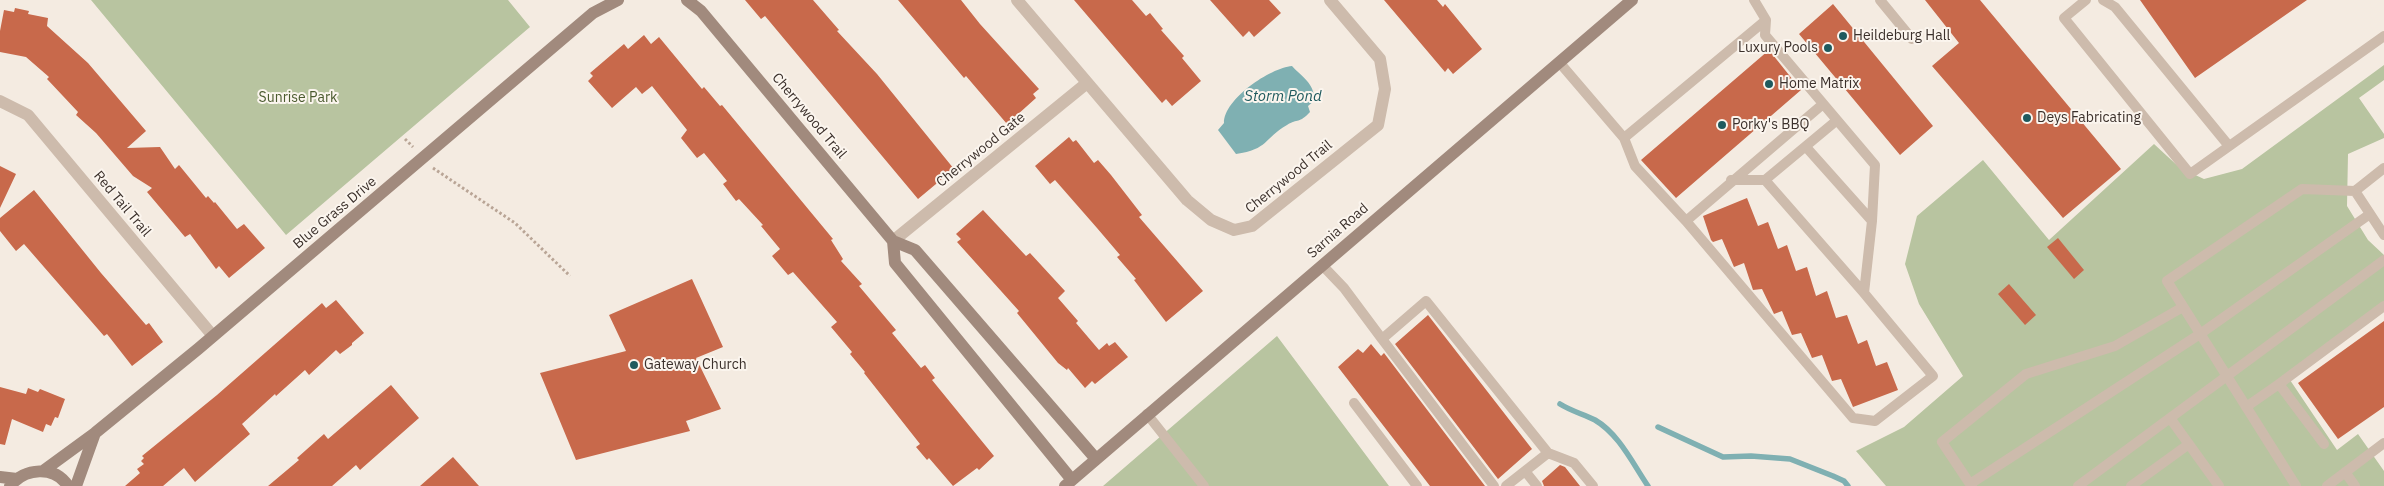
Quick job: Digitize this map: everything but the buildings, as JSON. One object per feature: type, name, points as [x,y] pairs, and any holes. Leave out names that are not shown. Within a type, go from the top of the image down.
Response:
[{"type":"street","name":"Blue Grass Drive","points":[[593,13],[600,0]]},
{"type":"street","name":"Blue Grass Drive","points":[[43,471],[95,433],[212,336],[593,13],[618,0]]},
{"type":"street","name":"Cherrywood Trail","points":[[687,0],[698,5],[894,241],[915,250],[1096,460]]},
{"type":"street","name":"Cherrywood Trail","points":[[1017,0],[1187,200],[1211,220],[1234,230],[1252,226],[1378,125],[1385,88],[1380,59],[1330,0]]},
{"type":"street","name":"Sarnia Road","points":[[1068,483],[1632,0]]},
{"type":"street","name":"Cherrywood Gate","points":[[894,241],[1087,83]]},
{"type":"street","name":"Red Tail Trail","points":[[0,101],[28,115],[212,336]]},
{"type":"street","points":[[894,241],[895,263],[1068,483]]},
{"type":"street","points":[[76,486],[95,433]]},
{"type":"street","points":[[0,477],[13,482],[29,472],[43,471],[56,475],[68,486]]},
{"type":"lane","points":[[1754,0],[1766,20],[1766,35],[1836,121],[1875,164],[1872,221],[1864,293]]},
{"type":"lane","points":[[1880,0],[1912,40]]},
{"type":"lane","points":[[2086,0],[2064,18],[2190,174],[2384,36]]},
{"type":"lane","points":[[2103,0],[2115,7],[2229,146]]},
{"type":"lane","points":[[1624,138],[1766,20]]},
{"type":"lane","points":[[1559,62],[1624,138],[1635,166],[1686,221],[1853,418],[1875,420],[1933,376],[1864,293],[1765,180]]},
{"type":"lane","points":[[1686,221],[1823,104]]},
{"type":"lane","points":[[1732,180],[1765,180],[1836,121]]},
{"type":"lane","points":[[1806,147],[1872,221]]},
{"type":"lane","points":[[2296,486],[2167,281],[2302,189],[2354,191],[2384,168]]},
{"type":"lane","points":[[2354,191],[2384,235]]},
{"type":"lane","points":[[2183,307],[2115,346],[2026,374],[1942,442],[1971,485],[2200,334],[2370,214]]},
{"type":"lane","points":[[2078,486],[2384,260]]},
{"type":"lane","points":[[1322,265],[1344,288],[1494,486]]},
{"type":"lane","points":[[1382,339],[1426,301],[1548,453],[1574,463],[1592,486]]},
{"type":"lane","points":[[2246,407],[2384,306]]},
{"type":"lane","points":[[2278,384],[2324,444]]},
{"type":"lane","points":[[1354,403],[1417,486]]},
{"type":"lane","points":[[1147,414],[1204,486]]},
{"type":"lane","points":[[2170,418],[2220,486]]},
{"type":"lane","points":[[2327,486],[2384,443]]},
{"type":"lane","points":[[2131,486],[2189,444]]},
{"type":"lane","points":[[1506,486],[1548,453]]},
{"type":"lane","points":[[1525,471],[1537,486]]},
{"type":"lane","points":[[2345,472],[2355,486]]},
{"type":"path","points":[[405,139],[437,172],[515,223],[570,276]]},
{"type":"green space","name":"Sunrise Park","points":[[91,0],[508,0],[530,27],[286,235]]},
{"type":"green space","points":[[2384,65],[2384,80],[2359,98],[2384,134],[2384,138],[2348,154],[2347,206],[2368,240],[2384,255],[2384,308],[2290,380],[2337,450],[2358,434],[2384,471],[2384,486],[1886,486],[1856,451],[1904,427],[1963,376],[1919,304],[1905,264],[1917,216],[1983,160],[2049,240],[2154,144],[2180,168],[2204,179],[2242,169]]},
{"type":"green space","points":[[1277,336],[1389,486],[1103,486]]},
{"type":"water","name":"Storm Pond","points":[[1292,66],[1307,81],[1314,94],[1315,100],[1308,106],[1310,112],[1301,120],[1279,130],[1255,149],[1236,154],[1218,130],[1224,123],[1226,114],[1232,104],[1250,86],[1272,72]]},
{"type":"waterway","points":[[1560,404],[1604,426],[1625,450],[1648,486]]},
{"type":"waterway","points":[[1658,427],[1723,457],[1751,456],[1790,459],[1844,481],[1848,486]]},
{"type":"place","name":"Heildeburg Hall","points":[[1843,36]]},
{"type":"place","name":"Luxury Pools","points":[[1828,48]]},
{"type":"place","name":"Home Matrix","points":[[1769,84]]},
{"type":"place","name":"Deys Fabricating","points":[[2027,118]]},
{"type":"place","name":"Porky's BBQ","points":[[1722,125]]},
{"type":"place","name":"Gateway Church","points":[[634,365]]}]
